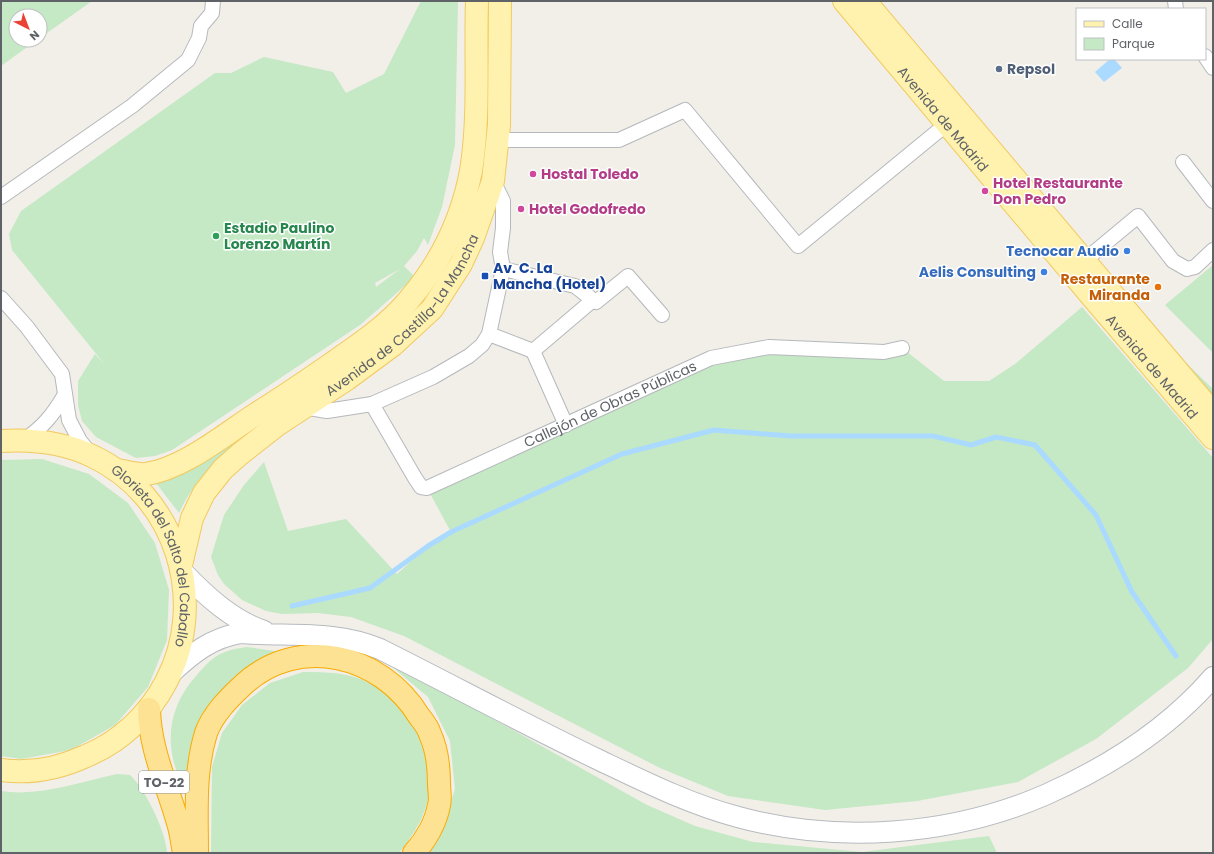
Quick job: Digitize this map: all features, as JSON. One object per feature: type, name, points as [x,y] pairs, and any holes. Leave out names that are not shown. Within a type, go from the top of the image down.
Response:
[{"type":"highway","points":[[197,853],[198,765],[207,732],[216,714],[251,677],[270,666],[293,658],[314,656],[347,660],[366,666],[389,681],[411,703],[430,734],[439,771],[440,806],[426,840],[414,853]]},
{"type":"highway","name":"TO-22","points":[[149,709],[149,727],[155,755],[179,824],[184,853]]},
{"type":"main road","name":"Avenida de Castilla-La Mancha","points":[[116,470],[145,474],[174,465],[196,454],[352,350],[382,327],[408,302],[426,279],[448,242],[463,203],[471,170],[475,131],[477,1]]},
{"type":"main road","name":"Avenida de Castilla-La Mancha","points":[[182,569],[192,518],[204,493],[223,469],[240,454],[303,407],[369,363],[393,345],[432,309],[447,288],[470,245],[492,181],[498,140],[500,1]]},
{"type":"main road","name":"Avenida de Madrid","points":[[844,1],[948,123],[1093,298],[1213,438]]},
{"type":"main road","name":"Avenida de Madrid","points":[[865,1],[1213,413]]},
{"type":"main road","name":"Glorieta del Salto del Caballo","points":[[1,441],[24,440],[47,442],[70,447],[93,456],[116,470],[139,489],[157,512],[172,538],[182,569],[186,613],[182,640],[171,673],[149,709],[126,733],[99,751],[68,764],[36,770],[1,770]]},
{"type":"main road","points":[[182,569],[201,591],[237,618],[247,624],[277,636]]},
{"type":"main road","points":[[171,673],[195,651],[207,644],[227,636],[241,634],[277,636],[334,636],[364,642],[561,741],[678,797],[738,817],[794,828],[843,832],[891,832],[932,827],[980,817],[1031,801],[1090,773],[1140,742],[1189,702],[1213,677]]},
{"type":"street","points":[[4,192],[132,106],[188,60],[199,38],[201,26],[212,13],[213,1]]},
{"type":"street","points":[[1206,58],[1213,68]]},
{"type":"street","points":[[498,140],[619,140],[684,110],[798,246],[948,123]]},
{"type":"street","points":[[1183,162],[1213,200]]},
{"type":"street","points":[[303,407],[327,411],[372,404],[433,377],[469,356],[482,345],[489,334],[503,269],[500,252],[503,228],[503,201],[492,181]]},
{"type":"street","points":[[1084,261],[1138,216],[1173,261],[1187,269],[1195,267],[1213,250]]},
{"type":"street","points":[[503,269],[575,286],[596,302],[628,276],[662,314]]},
{"type":"street","points":[[1,298],[27,327],[62,374],[64,396],[70,420],[80,441],[93,456]]},
{"type":"street","points":[[533,351],[593,300]]},
{"type":"street","points":[[489,334],[533,351],[566,426]]},
{"type":"street","name":"Callejón de Obras Públicas","points":[[372,404],[421,487],[427,488],[566,426],[711,358],[769,348],[884,352],[902,348]]},
{"type":"street","points":[[24,440],[40,429],[53,416],[64,396]]},
{"type":"green space","points":[[1,1],[92,1],[48,32],[48,8],[8,8],[8,48],[26,48],[1,66]]},
{"type":"green space","name":"Estadio Paulino Lorenzo Martín","points":[[421,1],[458,1],[455,145],[442,207],[428,245],[424,238],[417,251],[404,266],[415,277],[360,325],[172,450],[155,456],[136,458],[96,437],[82,421],[78,405],[78,381],[95,354],[106,366],[12,250],[9,234],[21,211],[215,73],[231,73],[264,57],[333,72],[346,93],[384,74]],"holes":[[[400,269],[376,287],[375,283]]]},
{"type":"green space","points":[[1213,265],[1213,353],[1165,305]]},
{"type":"green space","points":[[1082,307],[1213,458],[1213,639],[1188,668],[1096,739],[1018,782],[917,801],[825,810],[728,796],[660,768],[404,636],[351,617],[318,613],[282,614],[266,611],[242,600],[224,584],[218,575],[211,557],[224,515],[244,485],[264,462],[288,531],[346,519],[397,574],[428,546],[451,532],[427,488],[711,358],[769,347],[902,348],[944,381],[989,381],[1015,364]]},
{"type":"green space","points":[[1173,356],[1183,360],[1213,389],[1213,403]]},
{"type":"green space","points":[[234,439],[237,443],[219,458],[204,474],[190,492],[179,513],[156,483],[183,471]]},
{"type":"green space","points":[[42,459],[89,474],[128,503],[155,543],[169,590],[167,640],[148,687],[115,725],[71,750],[21,759],[1,756],[1,460]]},
{"type":"green space","points":[[247,647],[281,652],[240,676],[189,797],[175,766],[172,750],[171,735],[177,705],[185,690],[208,663],[224,652]]},
{"type":"green space","points":[[390,665],[452,696],[647,805],[695,826],[753,842],[862,852],[989,836],[997,853],[425,853],[442,829],[455,789],[450,741],[428,697]]},
{"type":"green space","points":[[303,672],[347,675],[371,684],[386,693],[398,705],[418,734],[428,768],[429,786],[427,803],[416,830],[399,853],[211,853],[212,767],[222,733],[242,705],[270,683]]},
{"type":"green space","points":[[117,774],[130,775],[142,791],[159,823],[166,844],[167,853],[1,853],[1,791],[30,792],[59,788]]},
{"type":"water","points":[[1109,60],[1115,60],[1122,68],[1104,82],[1095,72]]},
{"type":"waterway","points":[[292,606],[370,588],[428,546],[451,532],[622,454],[714,430],[791,436],[933,436],[971,445],[996,437],[1035,445],[1096,515],[1132,592],[1176,656]]},
{"type":"place","name":"Repsol","points":[[999,69]]},
{"type":"place","name":"Hostal Toledo","points":[[533,174]]},
{"type":"place","name":"Hotel Restaurante Don Pedro","points":[[985,191]]},
{"type":"place","name":"Hotel Godofredo","points":[[521,209]]},
{"type":"place","name":"Estadio Paulino Lorenzo Martín","points":[[216,236]]},
{"type":"place","name":"Tecnocar Audio","points":[[1127,251]]},
{"type":"place","name":"Aelis Consulting","points":[[1044,272]]},
{"type":"place","name":"Av. C. La Mancha (Hotel)","points":[[485,276]]},
{"type":"place","name":"Restaurante Miranda","points":[[1158,287]]}]
